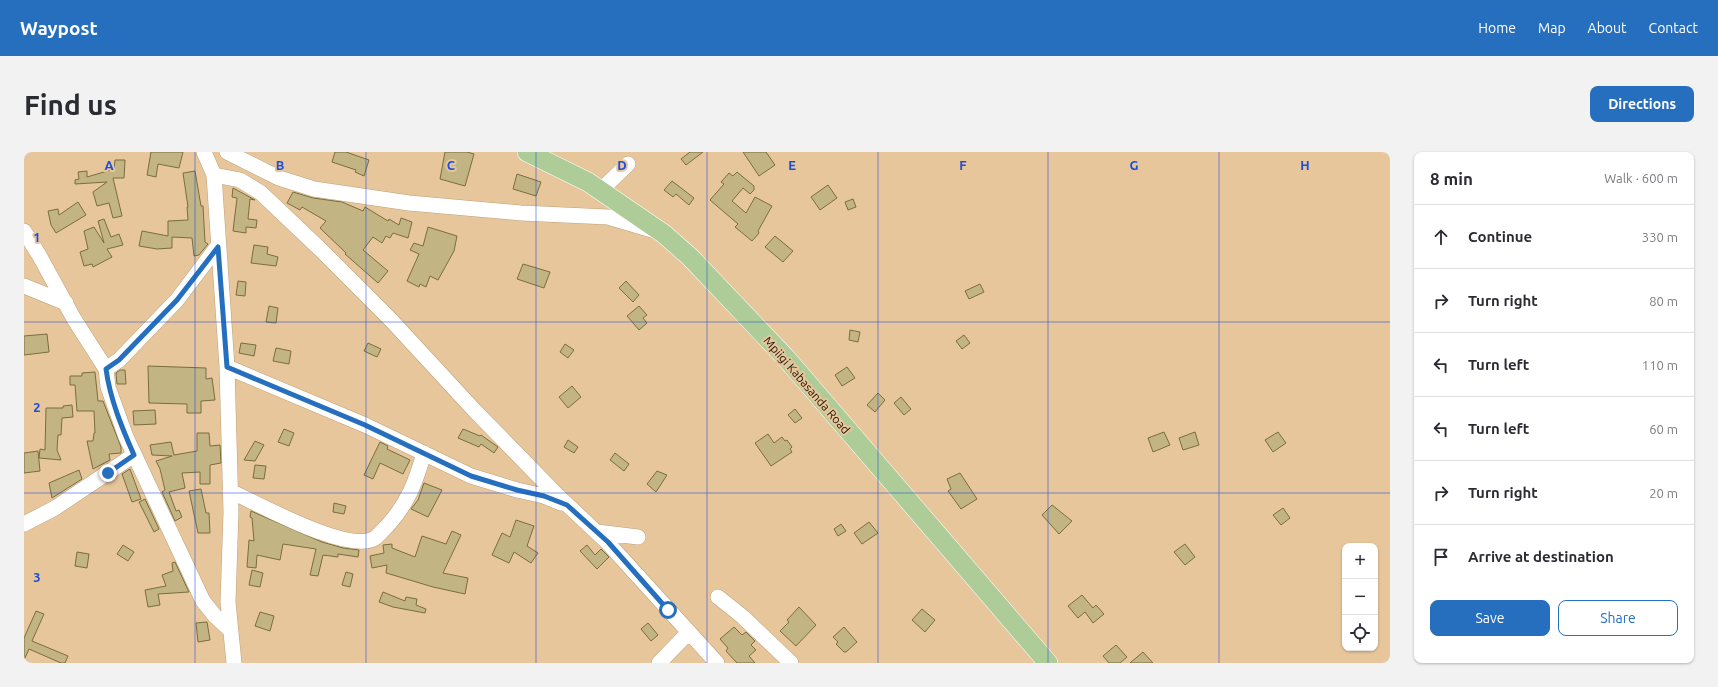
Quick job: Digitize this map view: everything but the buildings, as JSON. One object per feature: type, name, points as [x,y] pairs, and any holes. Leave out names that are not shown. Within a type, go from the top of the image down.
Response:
[{"type":"main road","name":"Mpiigi Kabasanda Road","points":[[527,152],[588,182],[664,234],[690,257],[786,358],[1048,663]]},
{"type":"street","points":[[204,152],[214,175],[227,367],[230,491],[228,579],[229,628],[234,663]]},
{"type":"street","points":[[227,152],[279,178],[314,188],[409,203],[521,213],[608,217],[664,234]]},
{"type":"street","points":[[600,191],[628,164]]},
{"type":"street","points":[[214,175],[240,180],[261,193],[286,217],[391,320],[475,411],[567,505],[597,532],[717,663]]},
{"type":"street","points":[[24,231],[74,319],[106,369],[108,387],[126,437],[203,600],[215,616],[229,628]]},
{"type":"street","points":[[106,369],[119,360],[177,300],[218,247]]},
{"type":"street","points":[[24,286],[66,303]]},
{"type":"street","points":[[227,367],[365,425],[471,476],[517,490],[544,496],[567,505]]},
{"type":"street","points":[[230,491],[310,530],[344,540],[362,541],[374,539],[402,509],[418,476],[424,453]]},
{"type":"street","points":[[24,524],[54,508],[134,455]]},
{"type":"street","points":[[597,532],[638,537]]},
{"type":"street","points":[[718,597],[791,663]]},
{"type":"street","points":[[659,663],[689,632]]},
{"type":"route","points":[[108,473],[134,455],[108,387],[106,369],[119,360],[177,300],[218,247],[227,367],[365,425],[446,462],[471,476],[491,483],[544,496],[567,505],[608,542],[668,610]]}]
